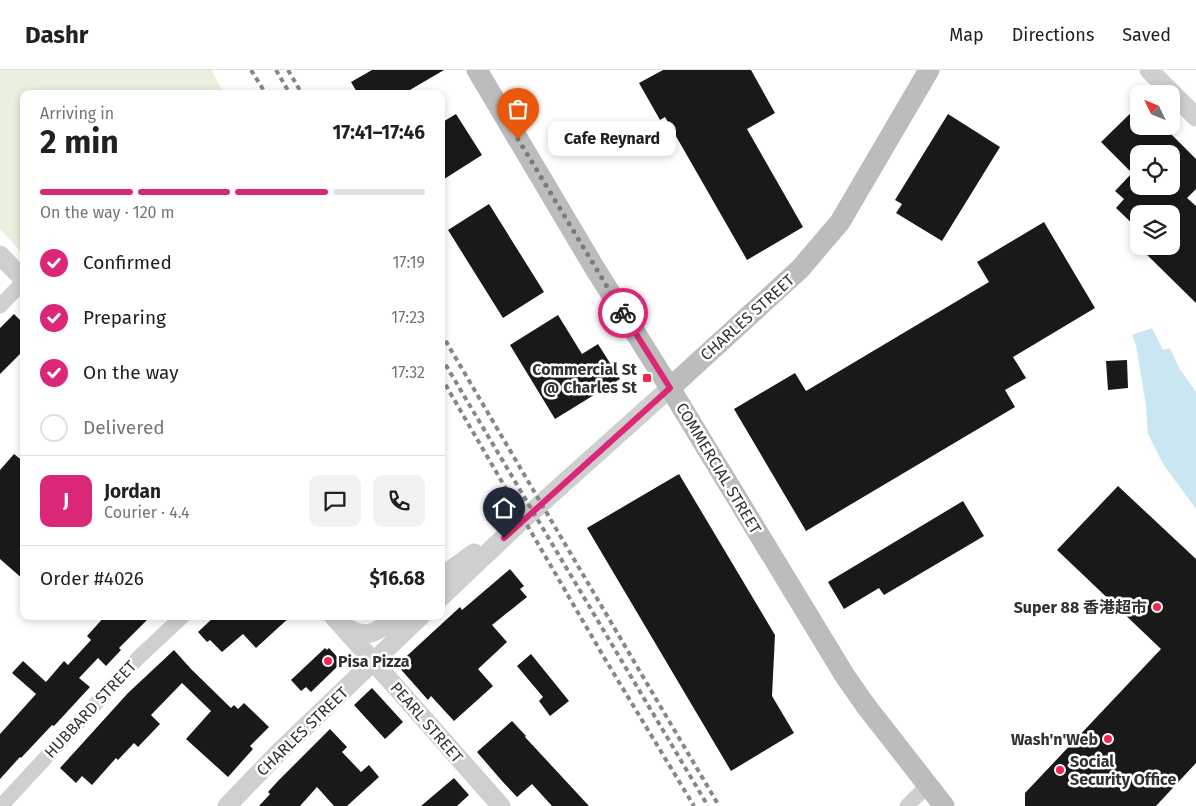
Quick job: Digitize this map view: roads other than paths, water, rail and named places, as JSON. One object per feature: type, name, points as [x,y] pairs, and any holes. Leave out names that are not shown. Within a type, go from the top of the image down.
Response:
[{"type":"main road","name":"COMMERCIAL STREET","points":[[477,70],[594,268],[670,388],[845,676],[944,806]]},
{"type":"main road","name":"CHARLES STREET","points":[[670,388],[800,268],[840,222],[929,70]]},
{"type":"street","points":[[1149,70],[1196,117]]},
{"type":"street","points":[[0,255],[20,277]]},
{"type":"street","points":[[0,306],[20,285]]},
{"type":"street","name":"CHARLES STREET","points":[[445,593],[517,525],[670,388]]},
{"type":"street","name":"CHARLES STREET","points":[[445,574],[471,554],[517,525]]},
{"type":"street","name":"HUBBARD STREET","points":[[0,806],[138,658],[179,620]]},
{"type":"street","name":"PEARL STREET","points":[[337,620],[501,806]]},
{"type":"street","points":[[338,620],[347,628],[365,634],[377,631],[391,620]]},
{"type":"street","name":"CHARLES STREET","points":[[227,806],[280,751],[417,620]]},
{"type":"street","points":[[907,806],[927,786]]},
{"type":"water","points":[[1152,328],[1163,350],[1170,348],[1179,368],[1196,392],[1196,509],[1163,464],[1148,434],[1146,406],[1136,345],[1132,335]]},
{"type":"railway","points":[[251,70],[264,90]]},
{"type":"railway","points":[[276,70],[288,90]]},
{"type":"railway","points":[[288,70],[300,90]]},
{"type":"railway","points":[[445,340],[719,806]]},
{"type":"railway","points":[[445,364],[708,806]]},
{"type":"railway","points":[[445,384],[605,659],[694,806]]},
{"type":"place","name":"Cafe Reynard","points":[[518,139]]},
{"type":"place","name":"Commercial St @ Charles St","points":[[647,378]]},
{"type":"place","name":"Super 88 香港超市","points":[[1157,607]]},
{"type":"place","name":"Pisa Pizza","points":[[328,661]]},
{"type":"place","name":"Wash'n'Web","points":[[1108,739]]},
{"type":"place","name":"Social Security Office","points":[[1060,770]]}]
